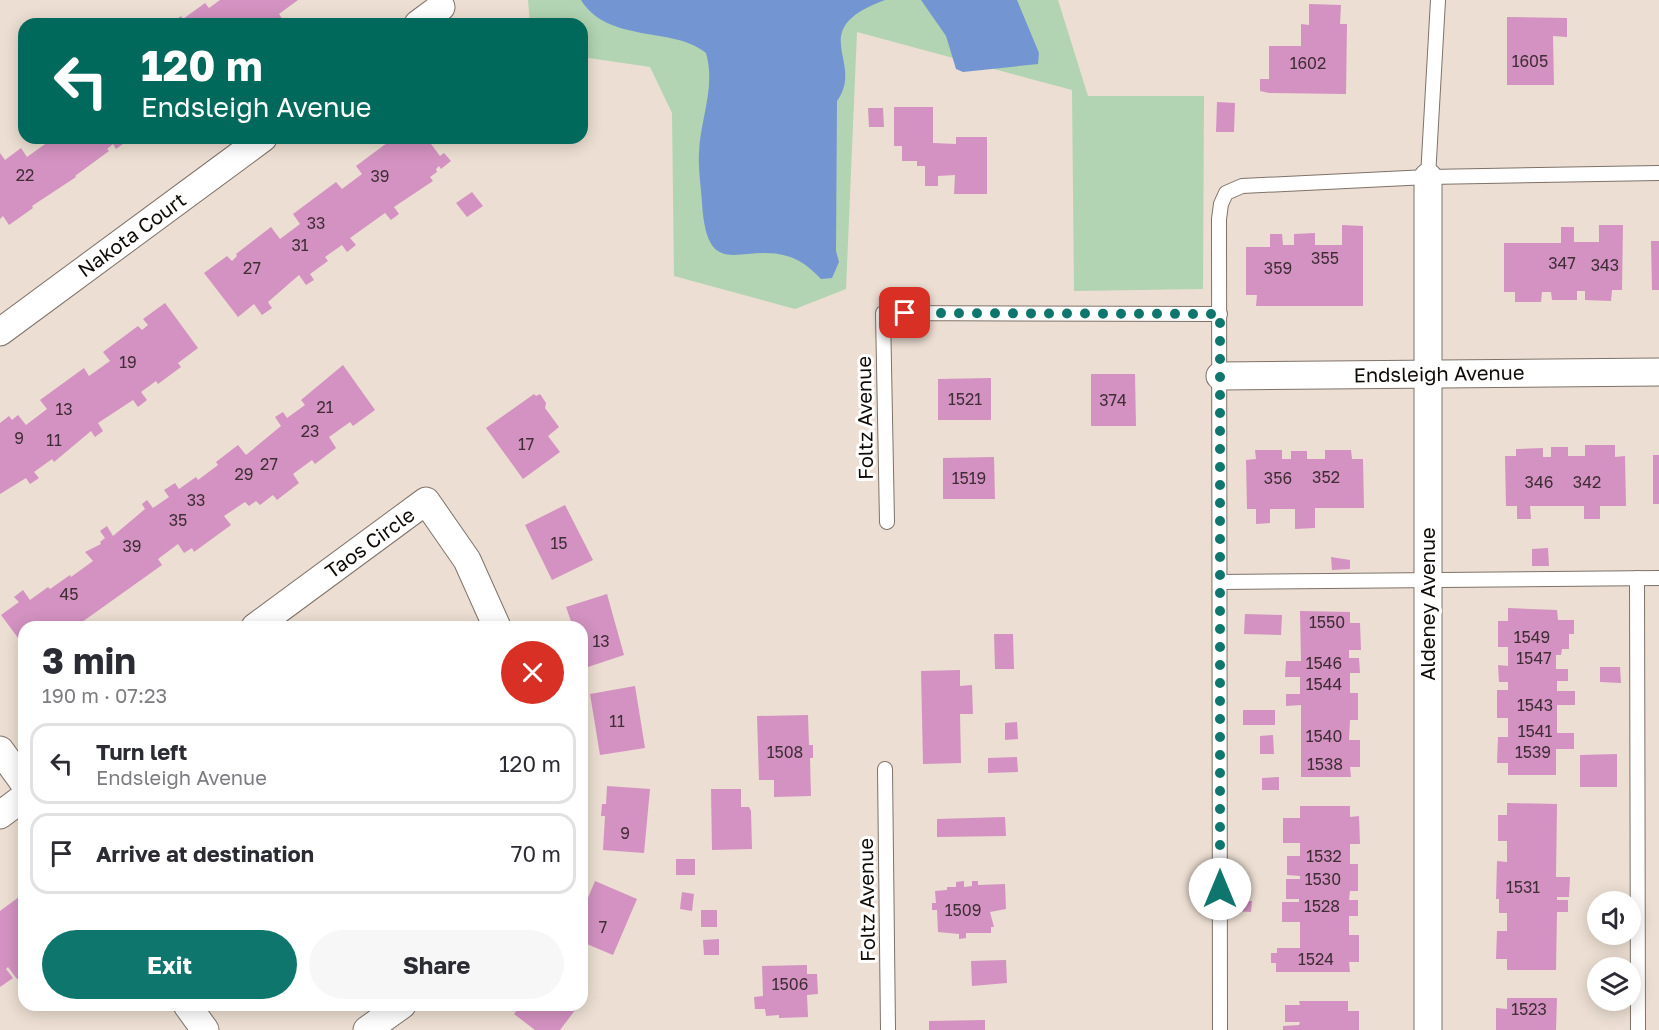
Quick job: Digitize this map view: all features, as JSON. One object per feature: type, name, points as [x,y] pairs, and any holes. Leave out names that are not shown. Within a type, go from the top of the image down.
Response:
[{"type":"street","points":[[426,18],[441,7]]},
{"type":"street","name":"Nakota Court","points":[[0,332],[255,144]]},
{"type":"street","name":"Aldeney Avenue","points":[[1428,177],[1428,1030]]},
{"type":"street","name":"Endsleigh Avenue","points":[[1220,376],[1659,372]]},
{"type":"street","name":"Taos Circle","points":[[263,621],[426,501],[467,560],[494,621]]},
{"type":"street","points":[[0,750],[18,775]]},
{"type":"street","points":[[0,815],[18,802]]},
{"type":"street","points":[[191,1011],[205,1030]]},
{"type":"street","points":[[368,1030],[394,1011]]},
{"type":"lane","points":[[1428,177],[1438,0]]},
{"type":"lane","points":[[1220,1030],[1220,219],[1221,204],[1226,193],[1242,186],[1428,177],[1659,173]]},
{"type":"lane","name":"Foltz Avenue","points":[[887,522],[883,313],[1220,314]]},
{"type":"lane","points":[[1637,578],[1638,1030]]},
{"type":"lane","points":[[1220,582],[1659,578]]},
{"type":"lane","name":"Foltz Avenue","points":[[885,769],[888,1030]]},
{"type":"green space","points":[[528,0],[1058,0],[1088,96],[1204,96],[1203,289],[1074,291],[1072,90],[857,32],[846,289],[795,309],[674,276],[672,113],[650,67],[588,58],[588,18],[530,18]]},
{"type":"water","points":[[581,0],[885,0],[861,11],[847,23],[841,35],[845,73],[844,86],[837,101],[836,251],[839,262],[832,278],[821,279],[802,262],[787,256],[770,253],[729,255],[719,251],[711,243],[705,228],[699,165],[700,140],[709,79],[706,53],[693,45],[677,40],[624,29],[607,23],[593,14]]},
{"type":"water","points":[[921,0],[1017,0],[1039,53],[1038,64],[963,72],[956,69],[946,36]]},
{"type":"building","points":[[220,0],[298,0],[279,14],[282,18],[184,18],[205,3],[209,8]]},
{"type":"building","points":[[1309,4],[1341,5],[1340,24],[1347,24],[1346,94],[1260,91],[1260,79],[1269,79],[1269,46],[1301,46],[1301,24],[1309,25]]},
{"type":"building","points":[[1507,17],[1567,18],[1567,37],[1553,36],[1554,85],[1507,85]]},
{"type":"building","points":[[1217,102],[1235,103],[1234,132],[1216,132]]},
{"type":"building","points":[[894,107],[933,107],[933,143],[956,144],[956,137],[987,137],[987,194],[954,194],[955,175],[938,176],[938,186],[925,186],[925,166],[917,166],[917,161],[902,161],[902,146],[894,146]]},
{"type":"building","points":[[868,108],[883,108],[884,127],[869,127]]},
{"type":"building","points":[[45,144],[113,144],[107,149],[109,151],[76,177],[32,206],[33,208],[9,225],[3,216],[0,219],[0,153],[5,160],[21,148],[27,157]]},
{"type":"building","points":[[113,144],[123,144],[116,149]]},
{"type":"building","points":[[386,144],[431,144],[440,156],[444,153],[451,161],[441,169],[439,166],[436,169],[437,172],[430,177],[433,181],[394,207],[399,214],[391,220],[385,213],[350,238],[356,245],[347,252],[342,245],[325,257],[328,261],[310,274],[314,280],[306,285],[299,275],[268,302],[272,308],[262,315],[254,304],[238,317],[204,273],[227,256],[232,261],[237,256],[236,254],[271,227],[280,239],[300,224],[293,214],[336,182],[342,189],[362,174],[356,166]]},
{"type":"building","points":[[472,192],[483,206],[467,217],[456,203]]},
{"type":"building","points":[[1342,225],[1363,226],[1363,306],[1256,306],[1257,295],[1246,295],[1246,247],[1270,247],[1270,234],[1282,234],[1283,245],[1294,245],[1294,234],[1315,233],[1315,245],[1342,245]]},
{"type":"building","points":[[1599,225],[1623,225],[1622,290],[1612,290],[1611,301],[1585,300],[1585,291],[1577,291],[1577,300],[1552,300],[1551,292],[1542,292],[1541,302],[1515,302],[1515,292],[1504,292],[1504,243],[1561,243],[1561,227],[1574,227],[1574,242],[1599,242]]},
{"type":"building","points":[[1651,241],[1659,241],[1659,290],[1652,290]]},
{"type":"building","points":[[165,303],[198,348],[178,363],[181,367],[158,384],[156,381],[141,392],[147,400],[138,407],[133,400],[98,423],[103,431],[95,437],[91,431],[54,462],[52,459],[34,472],[39,478],[30,484],[26,478],[0,494],[0,423],[9,416],[12,420],[18,415],[26,425],[47,409],[40,400],[84,368],[89,376],[110,361],[103,352],[138,326],[142,330],[148,325],[143,319]]},
{"type":"building","points":[[343,365],[375,410],[353,426],[350,422],[329,437],[336,448],[315,464],[312,460],[293,474],[299,483],[277,500],[273,495],[260,505],[256,501],[249,506],[245,502],[224,516],[231,525],[194,552],[192,548],[184,553],[178,544],[158,559],[162,565],[83,621],[18,621],[18,638],[1,615],[19,602],[14,597],[23,590],[30,600],[48,587],[50,589],[70,575],[71,577],[93,561],[85,552],[101,544],[100,542],[105,538],[100,531],[107,526],[113,536],[145,509],[142,504],[147,500],[153,508],[169,497],[164,490],[175,483],[179,489],[196,477],[198,480],[218,465],[216,462],[238,445],[246,455],[281,426],[275,417],[283,412],[287,418],[305,405],[301,400]]},
{"type":"building","points":[[1091,374],[1135,374],[1136,426],[1091,426]]},
{"type":"building","points":[[991,378],[991,420],[938,420],[938,379]]},
{"type":"building","points":[[534,394],[536,396],[540,394],[546,403],[545,408],[559,427],[548,436],[560,452],[523,479],[486,428]]},
{"type":"building","points":[[1585,445],[1615,445],[1615,457],[1625,456],[1626,506],[1600,506],[1600,519],[1584,519],[1584,506],[1530,506],[1531,519],[1517,519],[1517,506],[1506,506],[1505,456],[1516,456],[1516,449],[1543,448],[1543,457],[1551,457],[1551,447],[1568,447],[1568,456],[1585,456]]},
{"type":"building","points":[[1255,450],[1282,450],[1282,459],[1291,459],[1291,451],[1307,451],[1307,459],[1325,459],[1325,450],[1351,450],[1352,459],[1363,459],[1364,508],[1315,508],[1315,528],[1295,529],[1295,509],[1270,509],[1270,523],[1256,524],[1256,509],[1247,509],[1246,460],[1256,459]]},
{"type":"building","points":[[1653,455],[1659,455],[1659,504],[1653,504]]},
{"type":"building","points":[[994,457],[995,499],[943,499],[943,458]]},
{"type":"building","points":[[565,505],[593,560],[552,580],[525,525]]},
{"type":"building","points":[[1548,548],[1549,566],[1532,566],[1532,549]]},
{"type":"building","points":[[1331,557],[1350,560],[1350,569],[1332,570]]},
{"type":"building","points":[[607,594],[624,655],[588,667],[588,621],[571,621],[566,607]]},
{"type":"building","points":[[1508,608],[1557,610],[1558,620],[1574,620],[1574,634],[1569,634],[1569,649],[1562,649],[1561,655],[1556,655],[1556,669],[1568,669],[1568,681],[1557,681],[1557,691],[1575,691],[1575,705],[1557,705],[1557,733],[1574,733],[1574,749],[1556,749],[1556,775],[1508,775],[1508,763],[1497,763],[1498,737],[1508,737],[1508,718],[1497,718],[1497,690],[1508,690],[1508,682],[1499,682],[1498,665],[1508,666],[1508,647],[1498,647],[1498,621],[1508,621]]},
{"type":"building","points":[[1300,611],[1350,612],[1350,623],[1360,623],[1361,650],[1349,650],[1349,658],[1359,658],[1360,673],[1350,673],[1350,693],[1358,693],[1358,720],[1350,720],[1349,740],[1360,740],[1360,767],[1350,767],[1351,777],[1301,777],[1301,705],[1286,706],[1286,694],[1300,694],[1300,677],[1285,677],[1286,661],[1301,661]]},
{"type":"building","points":[[1245,614],[1282,615],[1281,635],[1244,634]]},
{"type":"building","points":[[994,634],[1013,634],[1014,669],[995,669]]},
{"type":"building","points":[[1600,667],[1620,667],[1621,683],[1600,682]]},
{"type":"building","points":[[960,670],[960,686],[972,685],[973,714],[960,714],[961,763],[923,764],[921,671]]},
{"type":"building","points":[[635,686],[645,748],[600,755],[590,694]]},
{"type":"building","points":[[1243,710],[1275,710],[1275,725],[1243,725]]},
{"type":"building","points":[[808,715],[809,745],[813,745],[813,758],[810,758],[811,796],[774,797],[774,780],[759,780],[757,716]]},
{"type":"building","points":[[1017,722],[1018,739],[1005,740],[1005,723]]},
{"type":"building","points":[[1273,735],[1274,754],[1260,754],[1260,736]]},
{"type":"building","points":[[1617,754],[1617,787],[1580,787],[1580,755]]},
{"type":"building","points":[[1017,757],[1018,772],[988,773],[988,758]]},
{"type":"building","points":[[1279,777],[1279,790],[1262,790],[1262,778]]},
{"type":"building","points":[[607,786],[650,789],[644,853],[603,850],[605,816],[601,816],[602,804],[606,804]]},
{"type":"building","points":[[711,789],[741,789],[741,807],[749,807],[751,811],[752,849],[712,850]]},
{"type":"building","points":[[1507,803],[1557,804],[1556,877],[1570,877],[1569,897],[1557,897],[1557,900],[1568,900],[1568,912],[1557,912],[1556,970],[1507,970],[1507,959],[1496,959],[1497,931],[1507,931],[1507,913],[1499,913],[1499,899],[1496,899],[1497,861],[1507,862],[1507,841],[1498,841],[1498,815],[1507,815]]},
{"type":"building","points":[[1300,806],[1350,806],[1350,817],[1359,816],[1360,844],[1350,844],[1350,864],[1358,864],[1358,891],[1350,891],[1349,900],[1358,900],[1358,916],[1349,916],[1349,935],[1359,935],[1359,962],[1349,962],[1350,972],[1276,972],[1276,963],[1271,963],[1271,953],[1277,953],[1277,948],[1300,948],[1300,922],[1282,922],[1282,902],[1299,902],[1299,899],[1286,899],[1286,879],[1300,879],[1300,876],[1287,875],[1287,856],[1300,856],[1300,843],[1283,843],[1283,818],[1300,818]]},
{"type":"building","points":[[1005,817],[1006,836],[937,837],[937,819]]},
{"type":"building","points":[[676,859],[695,859],[695,875],[676,875]]},
{"type":"building","points":[[595,881],[637,899],[613,955],[588,945],[588,898]]},
{"type":"building","points":[[964,881],[964,887],[972,886],[972,881],[978,881],[978,885],[1005,884],[1006,909],[990,912],[994,927],[991,927],[991,933],[966,933],[966,938],[959,939],[959,934],[938,932],[937,910],[932,910],[932,903],[936,903],[935,891],[956,887],[956,882]]},
{"type":"building","points":[[682,892],[694,894],[692,911],[680,909]]},
{"type":"building","points":[[18,898],[18,978],[8,967],[6,969],[13,978],[0,987],[0,911]]},
{"type":"building","points":[[1234,900],[1252,901],[1251,912],[1233,911]]},
{"type":"building","points":[[701,910],[717,910],[717,927],[701,927]]},
{"type":"building","points":[[719,939],[719,955],[704,955],[703,940]]},
{"type":"building","points":[[1006,960],[1007,983],[972,986],[971,961]]},
{"type":"building","points":[[807,965],[807,974],[817,974],[818,994],[807,995],[808,1017],[779,1018],[779,1015],[766,1016],[765,1009],[755,1009],[754,997],[763,996],[762,966]]},
{"type":"building","points":[[1507,998],[1557,998],[1556,1030],[1496,1030],[1496,1008],[1507,1009]]},
{"type":"building","points":[[1299,1001],[1348,1001],[1348,1011],[1359,1011],[1359,1030],[1283,1030],[1283,1026],[1299,1025],[1300,1022],[1285,1022],[1285,1005],[1300,1005]]},
{"type":"building","points":[[516,1011],[574,1011],[560,1030],[535,1030],[514,1014]]},
{"type":"building","points":[[985,1020],[985,1030],[929,1030],[929,1021]]},
{"type":"route","points":[[905,313],[1220,314],[1220,889]]}]
